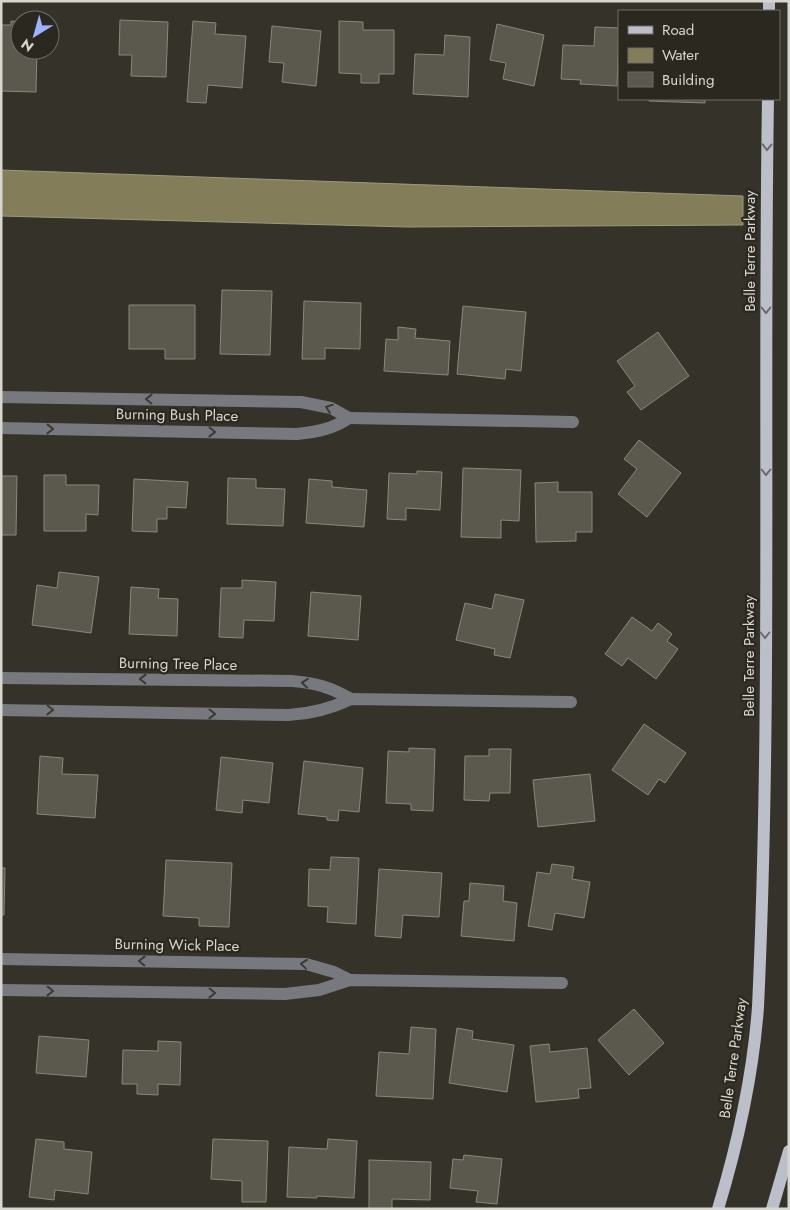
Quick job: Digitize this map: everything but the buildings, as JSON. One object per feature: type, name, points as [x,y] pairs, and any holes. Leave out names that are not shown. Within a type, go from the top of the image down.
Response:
[{"type":"main road","name":"Belle Terre Parkway","points":[[718,1209],[737,1140],[747,1090],[757,1028],[760,978],[765,755],[768,100]]},
{"type":"main road","points":[[772,1209],[789,1151]]},
{"type":"street","name":"Burning Bush Place","points":[[1,397],[301,402],[331,408],[349,418],[573,422]]},
{"type":"street","name":"Burning Bush Place","points":[[1,428],[297,434],[320,431],[341,424],[349,418]]},
{"type":"street","name":"Burning Tree Place","points":[[1,678],[292,681],[320,684],[351,698],[570,702]]},
{"type":"street","name":"Burning Tree Place","points":[[1,710],[288,715],[321,711],[351,698]]},
{"type":"street","name":"Burning Wick Place","points":[[1,959],[306,964],[334,972],[350,980]]},
{"type":"street","name":"Burning Wick Place","points":[[1,990],[285,994],[319,990],[350,980],[562,983]]},
{"type":"water","points":[[1,170],[743,196],[743,225],[408,227],[1,216]]}]
